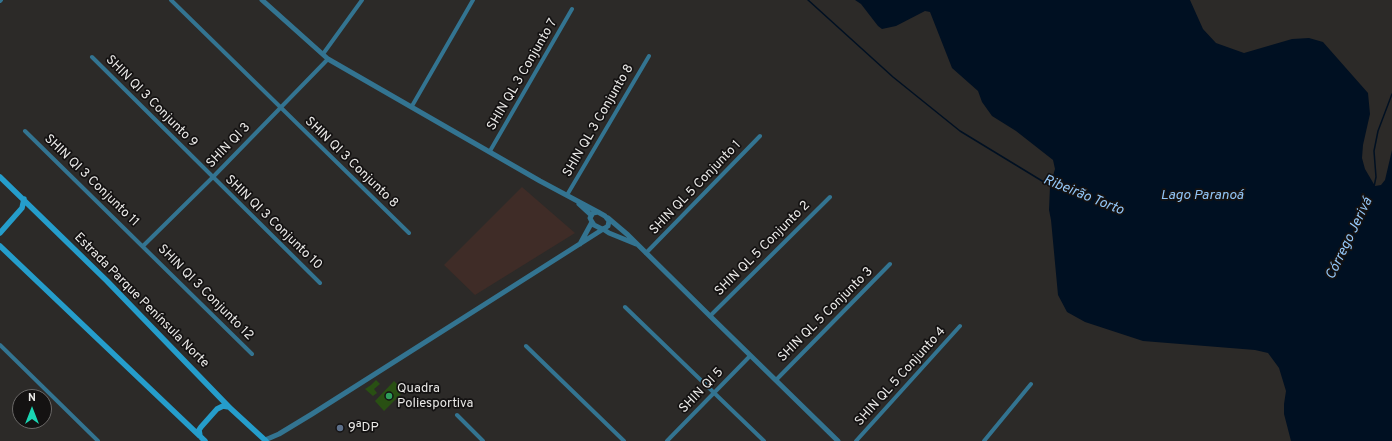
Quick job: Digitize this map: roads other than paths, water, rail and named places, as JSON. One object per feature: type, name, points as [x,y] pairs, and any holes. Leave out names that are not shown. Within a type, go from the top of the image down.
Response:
[{"type":"main road","name":"Estrada Parque Península Norte","points":[[0,177],[142,316],[265,441]]},
{"type":"main road","points":[[0,233],[22,208],[24,199]]},
{"type":"main road","points":[[0,246],[205,441]]},
{"type":"main road","points":[[200,436],[199,430],[217,409],[223,406],[229,406]]},
{"type":"street","name":"SHIN QI 3 Conjunto 8","points":[[171,0],[409,233]]},
{"type":"street","points":[[262,0],[328,58],[598,212],[618,225],[838,441]]},
{"type":"street","points":[[323,54],[362,0]]},
{"type":"street","points":[[412,106],[473,0]]},
{"type":"street","name":"SHIN QL 3 Conjunto 7","points":[[490,151],[572,9]]},
{"type":"street","name":"SHIN QL 3 Conjunto 8","points":[[567,195],[648,56]]},
{"type":"street","name":"SHIN QI 3 Conjunto 9","points":[[92,57],[212,177]]},
{"type":"street","name":"SHIN QI 3","points":[[143,246],[328,58]]},
{"type":"street","name":"SHIN QI 3 Conjunto 11","points":[[25,131],[143,246]]},
{"type":"street","name":"SHIN QL 5 Conjunto 1","points":[[646,253],[760,136]]},
{"type":"street","name":"SHIN QI 3 Conjunto 10","points":[[212,177],[320,283]]},
{"type":"street","name":"SHIN QL 5 Conjunto 2","points":[[710,316],[830,197]]},
{"type":"street","points":[[574,199],[591,215],[592,222],[580,244]]},
{"type":"street","points":[[591,215],[598,212]]},
{"type":"street","points":[[265,441],[279,434],[594,236],[608,226],[609,224],[607,218]]},
{"type":"street","points":[[592,222],[594,225],[609,233],[636,244]]},
{"type":"street","name":"SHIN QI 3 Conjunto 12","points":[[143,246],[252,354]]},
{"type":"street","name":"SHIN QL 5 Conjunto 3","points":[[776,380],[890,264]]},
{"type":"street","points":[[626,307],[764,441]]},
{"type":"street","name":"SHIN QL 5 Conjunto 4","points":[[856,441],[960,326]]},
{"type":"street","points":[[0,345],[98,441]]},
{"type":"street","points":[[526,346],[624,441]]},
{"type":"street","name":"SHIN QI 5","points":[[667,441],[750,356]]},
{"type":"street","points":[[984,441],[1031,384]]},
{"type":"street","points":[[457,415],[483,441]]},
{"type":"street","points":[[273,441],[279,434]]},
{"type":"water","name":"Lago Paranoá","points":[[855,0],[1190,0],[1203,29],[1216,43],[1244,53],[1292,39],[1309,38],[1323,42],[1368,93],[1370,114],[1363,145],[1362,158],[1365,169],[1375,186],[1381,185],[1385,180],[1392,150],[1392,441],[1291,441],[1284,414],[1286,391],[1279,368],[1268,353],[1255,350],[1143,341],[1085,322],[1067,312],[1058,295],[1049,210],[1050,186],[1055,169],[1053,160],[1016,131],[992,116],[982,102],[978,91],[952,68],[930,12],[925,11],[896,26],[882,29],[861,4]]},
{"type":"waterway","name":"Ribeirão Torto","points":[[808,0],[893,77],[960,131],[1052,187]]},
{"type":"waterway","name":"Córrego Jerivá","points":[[1374,187],[1376,177],[1374,151],[1378,131],[1392,94]]},
{"type":"place","name":"Quadra Poliesportiva","points":[[389,396]]},
{"type":"place","name":"9ªDP","points":[[340,428]]}]
